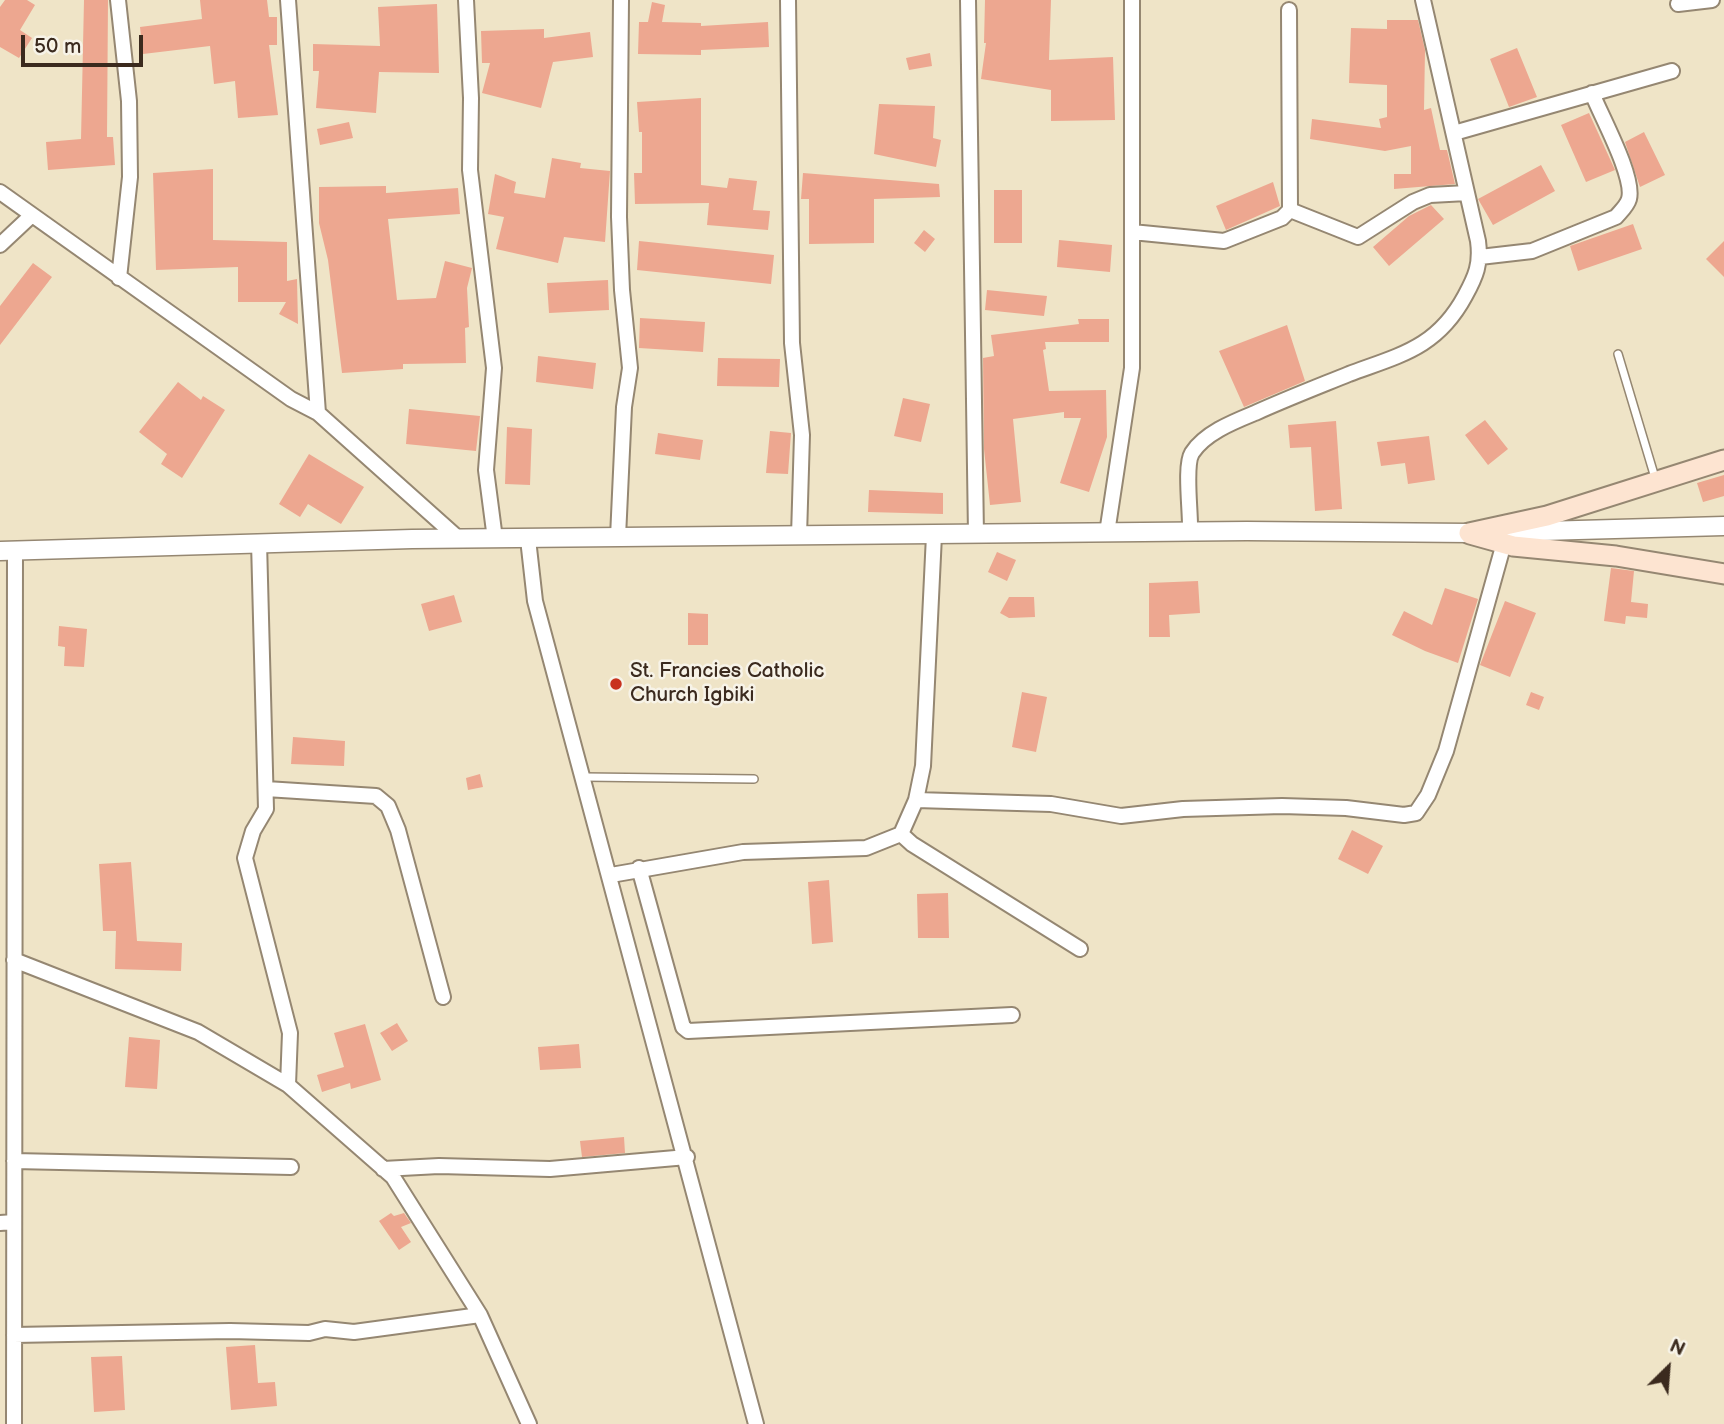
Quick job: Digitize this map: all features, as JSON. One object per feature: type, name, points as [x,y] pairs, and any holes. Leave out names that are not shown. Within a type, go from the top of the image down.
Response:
[{"type":"main road","points":[[1469,533],[1547,516],[1724,460]]},
{"type":"main road","points":[[1469,533],[1504,543],[1616,556],[1724,574]]},
{"type":"street","points":[[118,0],[129,101],[130,177],[119,278]]},
{"type":"street","points":[[288,0],[318,413]]},
{"type":"street","points":[[466,0],[471,98],[470,170],[494,368],[486,470],[495,539]]},
{"type":"street","points":[[618,537],[624,407],[630,368],[622,290],[619,217],[621,0]]},
{"type":"street","points":[[788,0],[792,343],[802,435],[799,536]]},
{"type":"street","points":[[968,0],[976,534]]},
{"type":"street","points":[[1107,533],[1132,368],[1132,0]]},
{"type":"street","points":[[1190,532],[1191,502],[1187,468],[1192,453],[1202,441],[1234,421],[1332,381],[1397,359],[1421,344],[1454,316],[1477,275],[1480,257],[1423,0]]},
{"type":"street","points":[[1678,4],[1712,0]]},
{"type":"street","points":[[1132,232],[1224,241],[1282,218],[1290,210],[1289,10]]},
{"type":"street","points":[[1454,133],[1672,71]]},
{"type":"street","points":[[1480,257],[1532,251],[1616,217],[1625,206],[1630,196],[1628,177],[1592,93]]},
{"type":"street","points":[[0,192],[291,399],[318,413],[459,539]]},
{"type":"street","points":[[1290,210],[1358,237],[1413,202],[1430,195],[1467,193]]},
{"type":"street","points":[[0,245],[32,215]]},
{"type":"street","points":[[14,1424],[14,1335],[7,1222],[14,1161],[15,960],[8,551],[259,542],[459,539],[1190,532],[1469,533],[1724,527]]},
{"type":"street","points":[[611,875],[743,852],[866,848],[901,834],[916,800],[923,766],[934,535]]},
{"type":"street","points":[[528,540],[535,601],[687,1157],[756,1424]]},
{"type":"street","points":[[259,542],[267,809],[253,831],[245,858],[290,1033],[288,1085]]},
{"type":"street","points":[[916,800],[1051,804],[1121,816],[1183,809],[1282,807],[1346,808],[1404,815],[1416,813],[1428,795],[1446,751],[1504,543]]},
{"type":"street","points":[[266,789],[376,796],[388,806],[398,830],[443,997]]},
{"type":"street","points":[[901,834],[912,844],[1080,949]]},
{"type":"street","points":[[639,868],[683,1027],[688,1031],[1012,1015]]},
{"type":"street","points":[[15,960],[198,1032],[288,1085],[393,1177],[480,1315],[529,1424]]},
{"type":"street","points":[[383,1169],[439,1166],[551,1168],[687,1157]]},
{"type":"street","points":[[14,1161],[291,1167]]},
{"type":"street","points":[[14,1335],[230,1331],[309,1333],[325,1329],[354,1332],[480,1315]]},
{"type":"lane","points":[[1618,354],[1656,482]]},
{"type":"lane","points":[[584,776],[754,779]]},
{"type":"building","points":[[5,0],[27,0],[35,5],[20,30],[32,38],[19,58],[0,47],[0,7]]},
{"type":"building","points":[[84,0],[108,0],[107,137],[113,137],[115,165],[48,170],[46,142],[81,139]]},
{"type":"building","points":[[200,0],[267,0],[269,17],[277,17],[277,45],[269,45],[278,115],[238,118],[235,81],[214,84],[210,46],[143,54],[140,27],[202,19]]},
{"type":"building","points":[[985,0],[1051,0],[1049,60],[1113,57],[1115,120],[1051,121],[1051,90],[981,79],[986,43]]},
{"type":"building","points":[[652,2],[665,5],[662,22],[701,23],[701,26],[768,22],[769,47],[701,50],[701,55],[638,54],[639,22],[648,22]]},
{"type":"building","points":[[437,4],[439,73],[379,72],[376,113],[316,108],[319,71],[313,71],[313,44],[380,46],[378,7]]},
{"type":"building","points":[[1387,20],[1418,20],[1425,50],[1424,110],[1431,108],[1440,150],[1447,150],[1455,184],[1394,189],[1394,174],[1411,174],[1411,146],[1385,151],[1310,139],[1312,119],[1381,128],[1379,119],[1387,117],[1387,85],[1349,83],[1351,28],[1387,29]]},
{"type":"building","points":[[544,29],[544,38],[590,32],[593,57],[553,62],[541,108],[482,93],[490,63],[482,63],[481,31]]},
{"type":"building","points":[[1517,48],[1537,97],[1509,107],[1490,59]]},
{"type":"building","points":[[930,53],[932,66],[909,70],[906,58]]},
{"type":"building","points":[[701,98],[701,185],[727,188],[729,178],[757,181],[753,210],[770,211],[768,230],[707,225],[709,203],[635,204],[634,173],[642,173],[642,132],[639,132],[637,102]]},
{"type":"building","points":[[879,104],[935,106],[933,138],[941,140],[936,167],[874,154]]},
{"type":"building","points":[[1589,113],[1615,170],[1586,182],[1561,125]]},
{"type":"building","points":[[349,122],[353,138],[320,145],[317,129]]},
{"type":"building","points":[[1644,132],[1665,175],[1640,187],[1625,142]]},
{"type":"building","points":[[552,158],[581,163],[580,168],[610,171],[605,242],[564,237],[558,263],[496,249],[504,217],[488,214],[495,174],[516,182],[514,193],[545,198]]},
{"type":"building","points":[[1541,165],[1555,191],[1493,225],[1478,199]]},
{"type":"building","points":[[213,169],[213,240],[287,242],[287,281],[297,279],[298,324],[279,314],[286,302],[238,302],[238,267],[156,270],[153,173]]},
{"type":"building","points":[[803,173],[939,184],[940,197],[874,199],[874,243],[809,244],[809,199],[801,199]]},
{"type":"building","points":[[1273,182],[1280,206],[1226,230],[1216,206]]},
{"type":"building","points":[[386,186],[386,193],[458,188],[460,214],[388,219],[397,300],[436,298],[445,261],[472,268],[467,288],[469,327],[465,328],[466,363],[403,364],[403,369],[342,373],[328,260],[319,223],[319,187]]},
{"type":"building","points":[[994,190],[1022,190],[1022,243],[994,243]]},
{"type":"building","points":[[1431,205],[1444,219],[1389,266],[1373,247],[1409,216]]},
{"type":"building","points":[[1633,224],[1642,249],[1578,271],[1570,246]]},
{"type":"building","points":[[924,230],[935,239],[925,252],[914,243]]},
{"type":"building","points":[[1059,240],[1112,245],[1110,272],[1057,267]]},
{"type":"building","points":[[639,241],[774,255],[771,284],[637,270]]},
{"type":"building","points":[[1724,241],[1724,277],[1706,259]]},
{"type":"building","points":[[33,263],[52,277],[0,345],[0,306]]},
{"type":"building","points":[[608,280],[609,310],[549,313],[547,283]]},
{"type":"building","points":[[987,290],[1047,296],[1044,316],[985,310]]},
{"type":"building","points":[[640,318],[705,322],[703,352],[639,348]]},
{"type":"building","points":[[1078,319],[1109,319],[1109,342],[1045,342],[1046,349],[1043,350],[1049,391],[1106,390],[1107,437],[1089,492],[1060,483],[1081,418],[1064,418],[1064,412],[1013,419],[1021,502],[990,505],[984,449],[983,358],[994,356],[991,335],[1079,324]]},
{"type":"building","points":[[1287,325],[1305,381],[1244,407],[1219,351]]},
{"type":"building","points":[[538,356],[596,363],[593,389],[536,382]]},
{"type":"building","points":[[718,358],[780,359],[779,387],[717,386]]},
{"type":"building","points":[[178,382],[201,400],[203,396],[225,410],[182,478],[161,464],[167,454],[139,432]]},
{"type":"building","points":[[903,398],[930,404],[921,442],[894,436]]},
{"type":"building","points":[[409,409],[480,416],[476,451],[406,444]]},
{"type":"building","points":[[1485,420],[1508,449],[1488,465],[1465,435]]},
{"type":"building","points":[[1336,421],[1342,509],[1315,511],[1311,447],[1290,448],[1288,425]]},
{"type":"building","points":[[507,427],[532,429],[530,485],[505,484]]},
{"type":"building","points":[[770,431],[791,433],[788,474],[766,473]]},
{"type":"building","points":[[658,433],[703,440],[700,460],[655,454]]},
{"type":"building","points":[[1429,436],[1435,480],[1408,484],[1405,463],[1381,466],[1377,442]]},
{"type":"building","points":[[309,454],[364,487],[341,524],[308,504],[300,517],[279,504]]},
{"type":"building","points":[[1724,475],[1724,496],[1703,502],[1697,483]]},
{"type":"building","points":[[869,490],[943,493],[943,514],[868,512]]},
{"type":"building","points":[[997,552],[1016,560],[1007,581],[988,572]]},
{"type":"building","points":[[1611,568],[1634,571],[1631,602],[1648,604],[1647,618],[1626,616],[1625,624],[1604,621]]},
{"type":"building","points":[[1198,581],[1200,613],[1169,615],[1170,637],[1149,637],[1149,583]]},
{"type":"building","points":[[1445,588],[1478,599],[1458,663],[1392,635],[1404,611],[1432,625]]},
{"type":"building","points":[[454,595],[462,622],[429,631],[421,604]]},
{"type":"building","points":[[1009,597],[1034,597],[1035,617],[1009,618],[1000,613]]},
{"type":"building","points":[[1505,601],[1536,613],[1510,677],[1480,665]]},
{"type":"building","points":[[688,613],[708,614],[708,645],[688,645]]},
{"type":"building","points":[[59,626],[87,629],[84,667],[64,666],[65,647],[58,646]]},
{"type":"building","points":[[1022,692],[1047,697],[1036,752],[1012,747]]},
{"type":"building","points":[[1531,692],[1544,697],[1539,710],[1526,705]]},
{"type":"building","points":[[293,737],[345,741],[344,766],[291,764]]},
{"type":"building","points":[[480,774],[483,787],[468,790],[466,778]]},
{"type":"building","points":[[1352,830],[1383,846],[1368,874],[1338,859]]},
{"type":"building","points":[[131,862],[137,941],[182,943],[181,971],[115,969],[116,931],[103,931],[99,864]]},
{"type":"building","points":[[829,880],[833,942],[812,944],[808,882]]},
{"type":"building","points":[[948,893],[949,938],[918,938],[917,894]]},
{"type":"building","points":[[397,1023],[408,1041],[392,1051],[380,1033]]},
{"type":"building","points":[[365,1024],[381,1080],[351,1089],[350,1083],[322,1092],[317,1075],[344,1067],[334,1033]]},
{"type":"building","points":[[129,1037],[160,1040],[157,1089],[125,1087]]},
{"type":"building","points":[[579,1044],[581,1068],[540,1070],[538,1047]]},
{"type":"building","points":[[624,1137],[625,1153],[582,1157],[580,1141]]},
{"type":"building","points":[[391,1213],[394,1216],[404,1213],[411,1223],[401,1227],[411,1242],[399,1250],[379,1221]]},
{"type":"building","points":[[255,1345],[258,1383],[275,1382],[277,1406],[231,1410],[226,1347]]},
{"type":"building","points":[[122,1356],[125,1410],[94,1412],[91,1357]]},
{"type":"place","name":"St. Francies Catholic Church Igbiki","points":[[616,684]]}]
